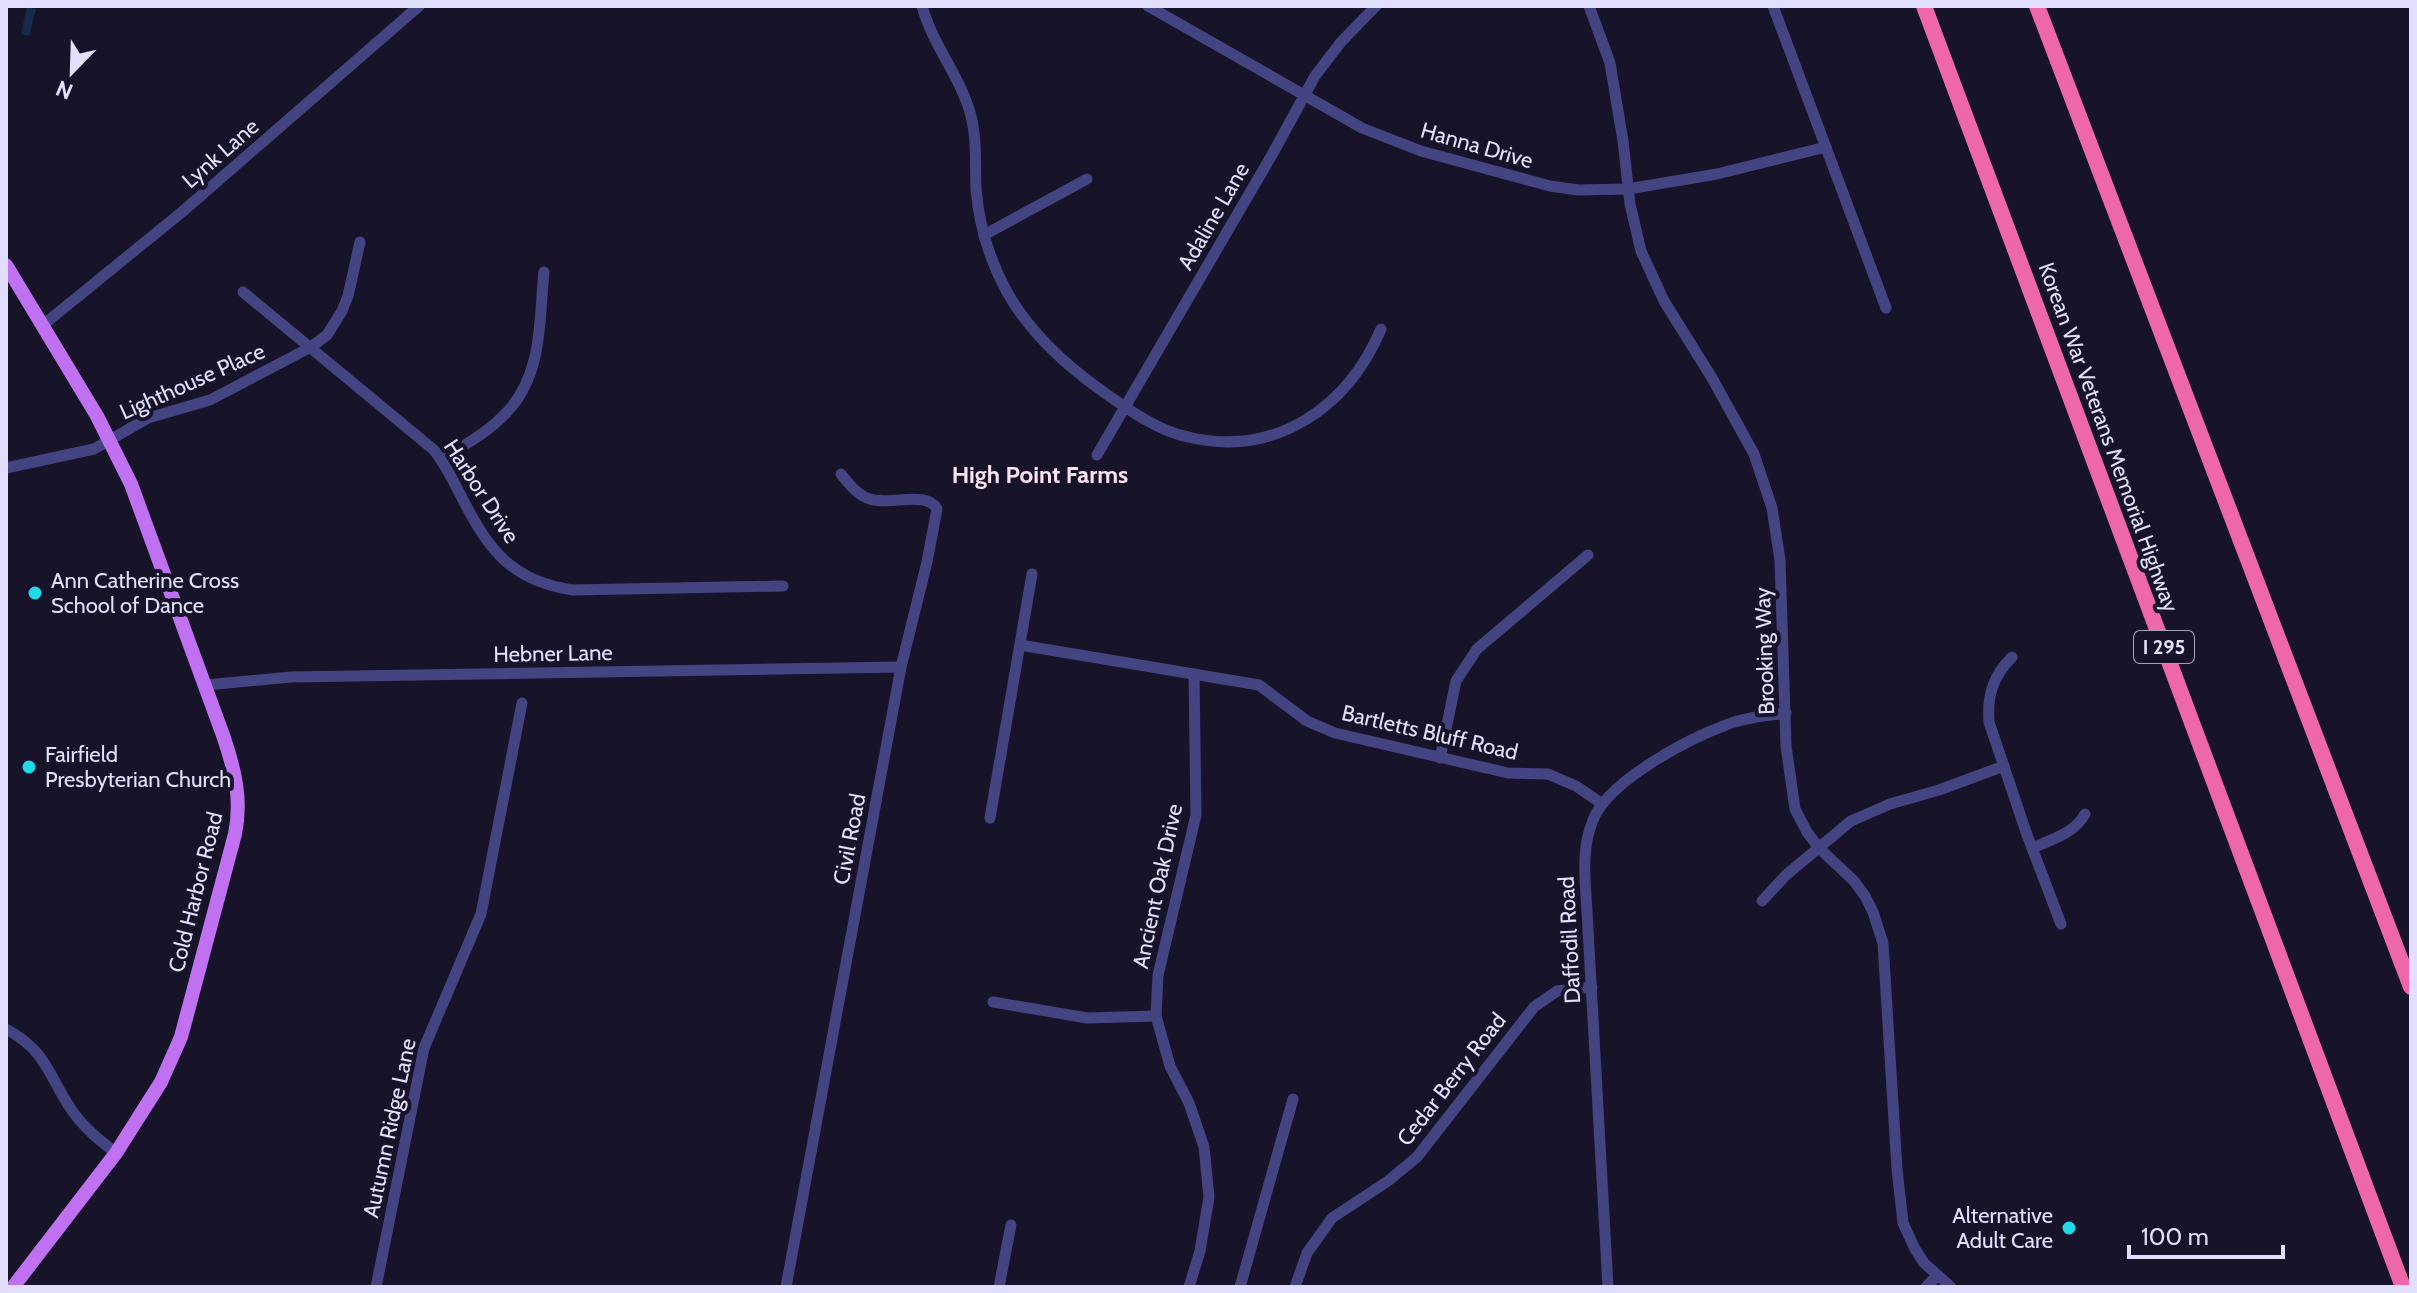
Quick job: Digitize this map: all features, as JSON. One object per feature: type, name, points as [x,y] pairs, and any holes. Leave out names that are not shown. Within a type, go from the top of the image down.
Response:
[{"type":"highway","name":"Korean War Veterans Memorial Highway","points":[[1924,6],[2403,1287]]},
{"type":"highway","points":[[2037,6],[2411,987]]},
{"type":"main road","name":"Cold Harbor Road","points":[[6,265],[111,441],[145,519],[206,685],[236,774],[238,791],[237,824],[181,1037],[161,1082],[116,1153],[13,1287]]},
{"type":"street","name":"Lynk Lane","points":[[43,325],[182,212],[419,6]]},
{"type":"street","points":[[922,6],[934,39],[961,87],[971,115],[975,135],[976,188],[984,235],[999,277],[1036,332],[1066,363],[1125,407],[1187,437],[1237,441],[1278,433],[1315,415],[1345,389],[1360,370],[1381,329]]},
{"type":"street","name":"Hanna Drive","points":[[1148,6],[1362,128],[1421,151],[1550,186],[1578,190],[1628,189],[1717,174],[1826,147]]},
{"type":"street","name":"Adaline Lane","points":[[1097,455],[1315,76],[1341,42],[1376,6]]},
{"type":"street","name":"Brooking Way","points":[[1589,6],[1610,63],[1635,230],[1651,276],[1734,415],[1763,475],[1780,560],[1786,746],[1795,809],[1819,848],[1854,881],[1865,896],[1878,925],[1883,943],[1903,1223],[1915,1249],[1937,1276],[1951,1287]]},
{"type":"street","points":[[1773,6],[1886,308]]},
{"type":"street","points":[[984,235],[1087,179]]},
{"type":"street","name":"Lighthouse Place","points":[[6,468],[78,454],[111,441],[148,418],[210,400],[311,347],[327,335],[342,311],[360,242]]},
{"type":"street","points":[[442,459],[498,421],[525,388],[536,357],[544,272]]},
{"type":"street","name":"Harbor Drive","points":[[243,292],[423,439],[442,459],[488,544],[509,565],[540,583],[573,590],[783,586]]},
{"type":"street","name":"Civil Road","points":[[786,1287],[901,667],[937,509],[927,499],[869,499],[860,495],[841,474]]},
{"type":"street","points":[[1440,758],[1456,681],[1466,662],[1477,649],[1588,555]]},
{"type":"street","points":[[990,818],[1032,574]]},
{"type":"street","name":"Bartletts Bluff Road","points":[[1020,645],[1259,685],[1307,721],[1335,733],[1508,773],[1548,774],[1576,786],[1601,803]]},
{"type":"street","points":[[2012,657],[1992,684],[1987,706],[1989,722],[2061,924]]},
{"type":"street","name":"Hebner Lane","points":[[206,685],[291,677],[901,667]]},
{"type":"street","name":"Ancient Oak Drive","points":[[1189,1287],[1200,1251],[1209,1197],[1204,1147],[1189,1103],[1170,1066],[1156,1016],[1158,975],[1196,815],[1194,674]]},
{"type":"street","name":"Autumn Ridge Lane","points":[[376,1287],[424,1048],[477,926],[487,894],[522,703]]},
{"type":"street","name":"Daffodil Road","points":[[1608,1287],[1584,851],[1587,834],[1601,803],[1621,785],[1677,747],[1726,724],[1786,713]]},
{"type":"street","points":[[1762,901],[1786,875],[1838,830],[1870,811],[2004,766]]},
{"type":"street","points":[[2032,848],[2066,833],[2082,821],[2085,814]]},
{"type":"street","name":"Cedar Berry Road","points":[[1295,1287],[1307,1253],[1332,1218],[1388,1181],[1417,1157],[1534,1007],[1557,991],[1592,987]]},
{"type":"street","points":[[993,1002],[1087,1018],[1156,1016]]},
{"type":"street","points":[[6,1029],[32,1046],[77,1117],[116,1153]]},
{"type":"street","points":[[1240,1287],[1293,1099]]},
{"type":"street","points":[[999,1287],[1011,1225]]},
{"type":"street","points":[[1926,1287],[1937,1276]]},
{"type":"water","points":[[27,7],[36,9],[29,36],[21,34]]},
{"type":"place","name":"Ann Catherine Cross School of Dance","points":[[35,593]]},
{"type":"place","name":"Fairfield Presbyterian Church","points":[[29,767]]},
{"type":"place","name":"Alternative Adult Care","points":[[2069,1228]]},
{"type":"district","name":"High Point Farms","points":[[1040,475]]}]
